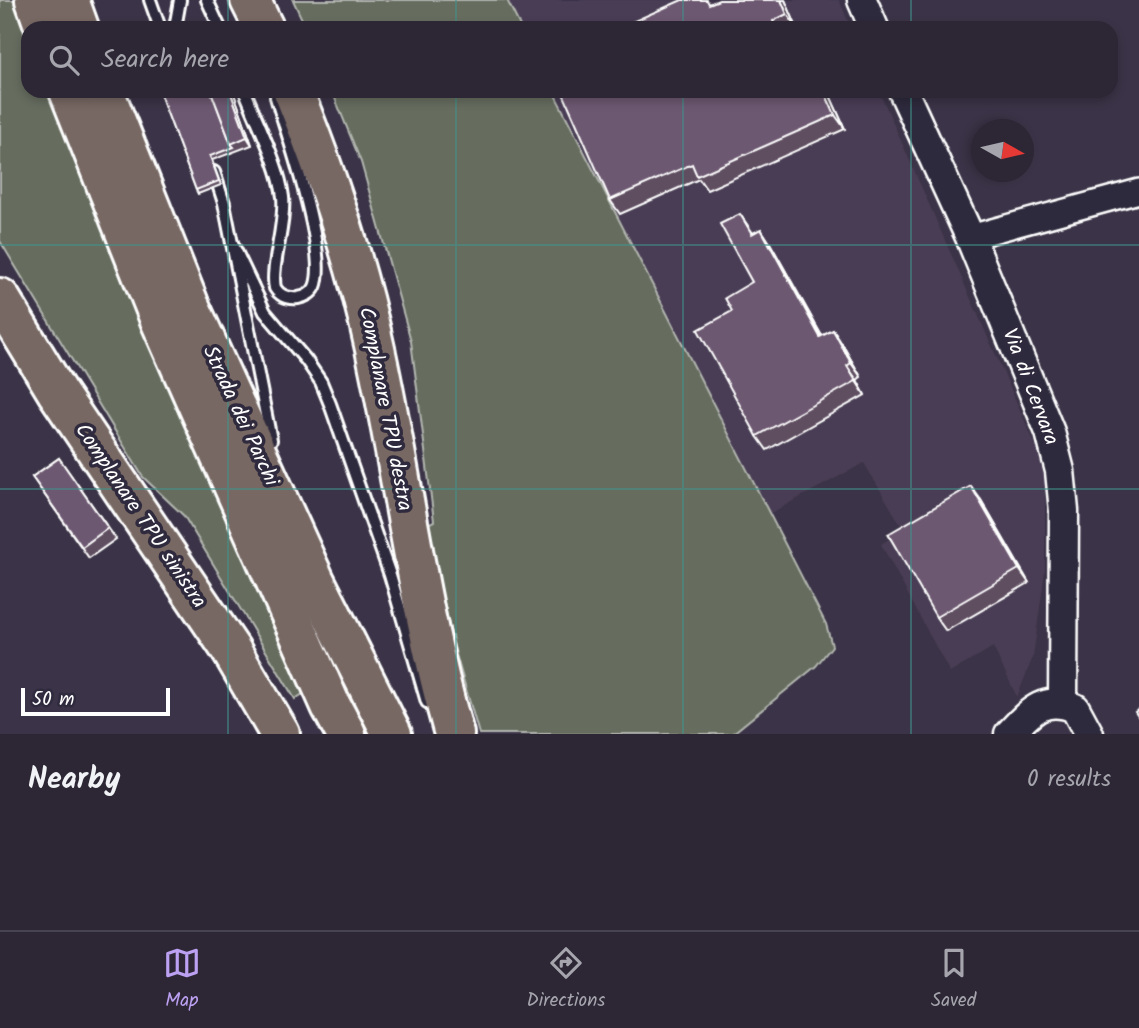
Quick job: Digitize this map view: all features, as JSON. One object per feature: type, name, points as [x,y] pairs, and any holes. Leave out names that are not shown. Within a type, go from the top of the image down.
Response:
[{"type":"highway","points":[[35,0],[42,21]]},
{"type":"highway","points":[[69,0],[76,21]]},
{"type":"highway","points":[[249,0],[260,21]]},
{"type":"highway","name":"Strada dei Parchi","points":[[72,98],[160,320],[331,706],[346,734]]},
{"type":"highway","name":"Strada dei Parchi","points":[[107,98],[189,304],[316,583],[392,734]]},
{"type":"highway","name":"Complanare TPU destra","points":[[296,98],[331,191],[362,294],[387,405],[443,723]]},
{"type":"highway","name":"Complanare TPU sinistra","points":[[0,298],[57,392],[231,650],[280,734]]},
{"type":"street","points":[[862,0],[871,21]]},
{"type":"street","name":"Via di Cervara","points":[[906,98],[970,237],[1050,432],[1060,471],[1063,511],[1063,703]]},
{"type":"street","points":[[970,237],[1139,191]]},
{"type":"street","points":[[1009,734],[1035,707],[1050,702],[1063,703],[1080,714],[1089,734]]},
{"type":"lane","points":[[150,0],[158,21]]},
{"type":"lane","points":[[176,21],[180,0]]},
{"type":"lane","points":[[208,0],[217,21]]},
{"type":"lane","points":[[249,0],[254,21]]},
{"type":"lane","points":[[247,98],[283,198],[282,232],[273,276],[275,288],[286,297],[300,298],[311,293],[316,286],[316,252],[306,197],[276,98]]},
{"type":"lane","points":[[211,163],[224,203],[267,430],[275,455]]},
{"type":"lane","points":[[232,243],[265,312],[321,382],[390,575],[418,679],[443,723]]},
{"type":"lane","points":[[284,481],[316,583]]},
{"type":"shaded area","points":[[507,0],[839,0],[848,21],[518,21]]},
{"type":"shaded area","points":[[557,98],[882,98],[1039,453],[1045,482],[1045,571],[1033,657],[1017,697],[993,647],[950,673],[881,544],[904,530],[864,463],[769,514]]},
{"type":"green space","points":[[0,0],[23,0],[27,21],[21,21],[21,98],[61,98],[309,690],[295,699],[184,516],[143,477],[0,241]]},
{"type":"green space","points":[[293,0],[507,0],[518,21],[303,21]]},
{"type":"green space","points":[[335,98],[557,98],[826,624],[832,646],[816,666],[732,734],[479,734],[455,651],[426,525],[434,521],[411,341],[361,162]]},
{"type":"building","points":[[682,0],[707,0],[709,4],[719,0],[781,0],[787,14],[773,21],[634,21]]},
{"type":"building","points":[[162,98],[214,98],[234,147],[210,156],[219,181],[196,190]]},
{"type":"building","points":[[214,98],[233,98],[247,137],[231,144]]},
{"type":"building","points":[[565,98],[827,98],[835,115],[697,176],[692,164],[610,200]]},
{"type":"building","points":[[740,214],[752,234],[761,229],[820,337],[833,330],[851,363],[847,366],[856,381],[757,436],[698,330],[732,311],[725,298],[752,282],[720,224]]},
{"type":"building","points":[[59,458],[108,528],[82,547],[32,477]]},
{"type":"building","points":[[971,486],[1019,569],[936,617],[888,534]]}]
